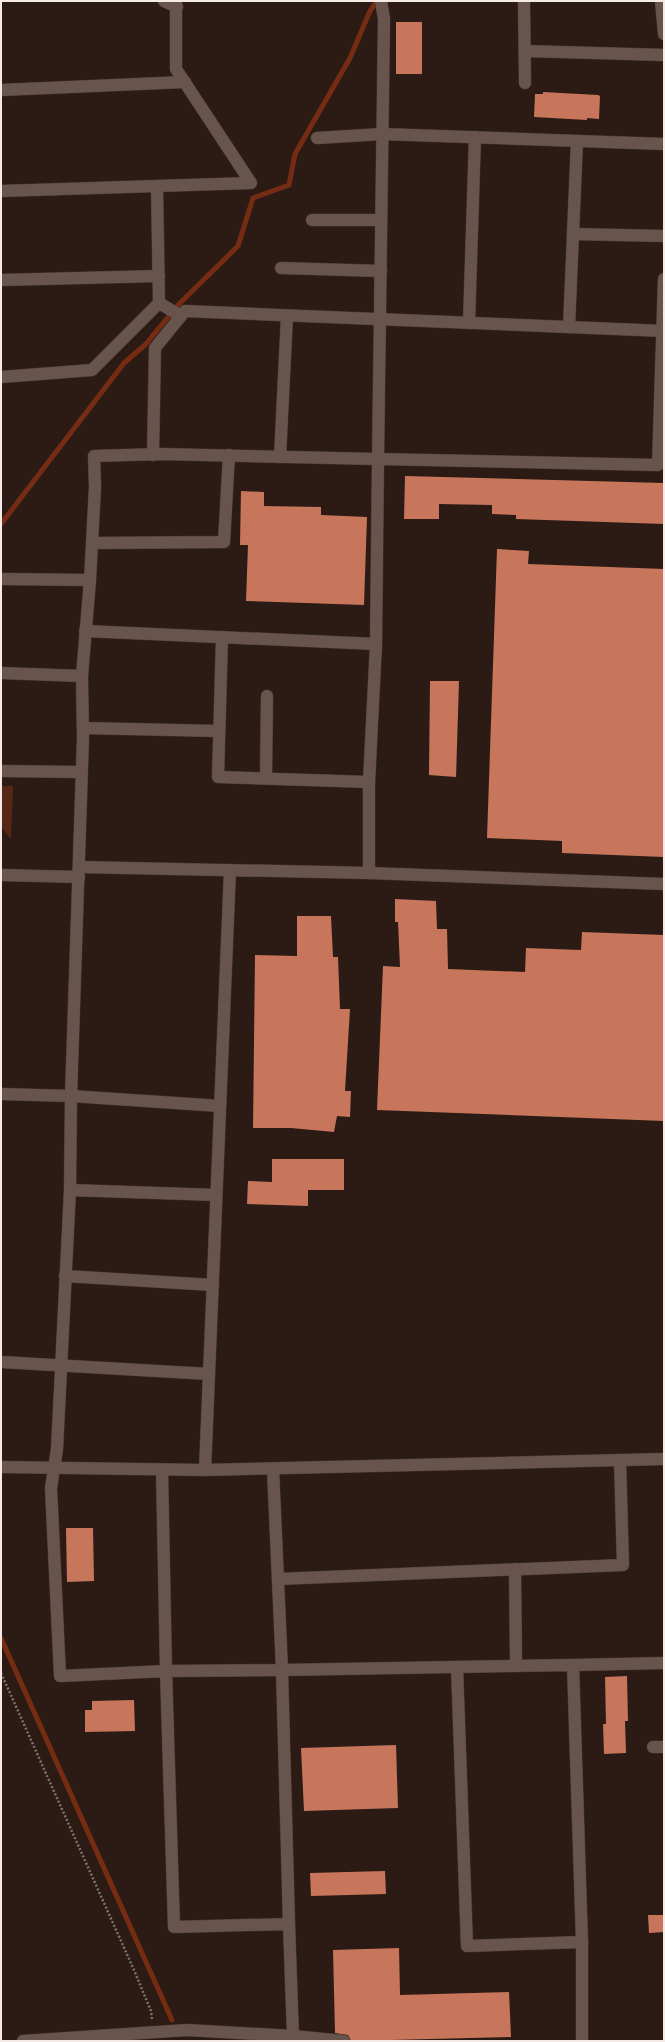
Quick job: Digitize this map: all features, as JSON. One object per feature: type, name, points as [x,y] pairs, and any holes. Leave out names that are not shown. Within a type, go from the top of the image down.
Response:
[{"type":"street","points":[[1,191],[251,183],[176,69],[177,4],[164,1]]},
{"type":"street","points":[[524,1],[525,83]]},
{"type":"street","points":[[662,1],[664,34]]},
{"type":"street","points":[[369,873],[369,782],[376,644],[384,19],[381,2]]},
{"type":"street","points":[[525,51],[664,55]]},
{"type":"street","points":[[1,90],[185,82]]},
{"type":"street","points":[[318,138],[382,134],[664,144]]},
{"type":"street","points":[[469,323],[475,137]]},
{"type":"street","points":[[569,327],[577,141]]},
{"type":"street","points":[[157,186],[161,304]]},
{"type":"street","points":[[312,220],[381,220]]},
{"type":"street","points":[[573,234],[664,236]]},
{"type":"street","points":[[281,268],[381,271]]},
{"type":"street","points":[[1,280],[159,276]]},
{"type":"street","points":[[664,279],[661,465],[229,455],[94,456],[95,487],[92,544],[82,676],[79,872],[71,1096],[70,1190],[55,1468],[51,1488],[60,1676],[166,1671],[664,1663]]},
{"type":"street","points":[[161,304],[181,315]]},
{"type":"street","points":[[1,376],[92,370],[161,304]]},
{"type":"street","points":[[154,455],[155,348],[185,312],[663,331]]},
{"type":"street","points":[[280,457],[287,316]]},
{"type":"street","points":[[92,544],[224,542],[229,455]]},
{"type":"street","points":[[1,579],[90,580]]},
{"type":"street","points":[[85,631],[376,644]]},
{"type":"street","points":[[222,637],[218,777],[369,782]]},
{"type":"street","points":[[1,673],[82,676]]},
{"type":"street","points":[[266,778],[267,696]]},
{"type":"street","points":[[82,728],[219,731]]},
{"type":"street","points":[[1,771],[81,772]]},
{"type":"street","points":[[205,1470],[230,870]]},
{"type":"street","points":[[1,875],[79,872],[230,870],[369,873],[664,884]]},
{"type":"street","points":[[1,1094],[71,1096],[220,1106]]},
{"type":"street","points":[[70,1190],[216,1195]]},
{"type":"street","points":[[65,1276],[213,1285]]},
{"type":"street","points":[[1,1362],[60,1364],[209,1374]]},
{"type":"street","points":[[1,1467],[205,1470],[664,1459]]},
{"type":"street","points":[[278,1579],[623,1565],[620,1460]]},
{"type":"street","points":[[273,1468],[282,1670],[293,2036]]},
{"type":"street","points":[[162,1470],[166,1671],[174,1926],[289,1924]]},
{"type":"street","points":[[515,1569],[516,1666]]},
{"type":"street","points":[[573,1665],[582,1942],[582,2041]]},
{"type":"street","points":[[457,1667],[467,1946],[582,1942]]},
{"type":"street","points":[[23,2041],[187,2030],[293,2036],[344,2041]]},
{"type":"path","points":[[1,1673],[151,2011],[153,2032]]},
{"type":"shaded area","points":[[1,786],[13,786],[11,839],[1,827]]},
{"type":"building","points":[[396,22],[422,22],[422,74],[396,74]]},
{"type":"building","points":[[543,92],[598,95],[600,96],[599,119],[587,118],[587,120],[534,117],[535,94],[543,94]]},
{"type":"building","points":[[405,476],[664,483],[664,524],[516,519],[516,515],[492,514],[492,505],[439,504],[439,519],[404,519]]},
{"type":"building","points":[[241,491],[264,492],[264,506],[321,507],[321,515],[367,517],[364,605],[246,601],[248,545],[240,545]]},
{"type":"building","points":[[497,549],[529,551],[528,564],[664,569],[664,857],[562,853],[562,841],[487,838]]},
{"type":"building","points":[[430,681],[459,681],[456,777],[429,775]]},
{"type":"building","points":[[395,899],[436,901],[437,929],[447,929],[448,969],[525,972],[526,948],[581,950],[582,932],[664,935],[664,1121],[377,1110],[383,966],[400,967],[398,922],[395,922]]},
{"type":"building","points":[[297,916],[331,916],[333,957],[338,957],[340,1009],[350,1009],[345,1091],[351,1091],[350,1117],[337,1116],[334,1132],[291,1128],[253,1128],[255,955],[297,956]]},
{"type":"building","points":[[272,1159],[344,1159],[344,1190],[308,1190],[308,1206],[247,1204],[248,1181],[272,1182]]},
{"type":"building","points":[[66,1528],[93,1528],[94,1581],[67,1582]]},
{"type":"building","points":[[627,1676],[628,1721],[625,1721],[626,1753],[604,1754],[603,1724],[606,1724],[605,1677]]},
{"type":"building","points":[[134,1700],[135,1731],[85,1732],[85,1710],[92,1710],[92,1701]]},
{"type":"building","points":[[396,1745],[398,1808],[304,1811],[301,1748]]},
{"type":"building","points":[[385,1871],[386,1894],[311,1896],[310,1873]]},
{"type":"building","points":[[648,1915],[664,1915],[664,1932],[649,1933]]},
{"type":"building","points":[[399,1948],[400,1995],[509,1992],[511,2037],[351,2041],[348,2035],[335,2033],[333,1950]]},
{"type":"waterway","points":[[1,524],[124,363],[145,345],[178,305],[238,246],[253,198],[289,185],[295,154],[350,58],[370,11],[377,1]]},
{"type":"waterway","points":[[1,1638],[172,2020]]}]
